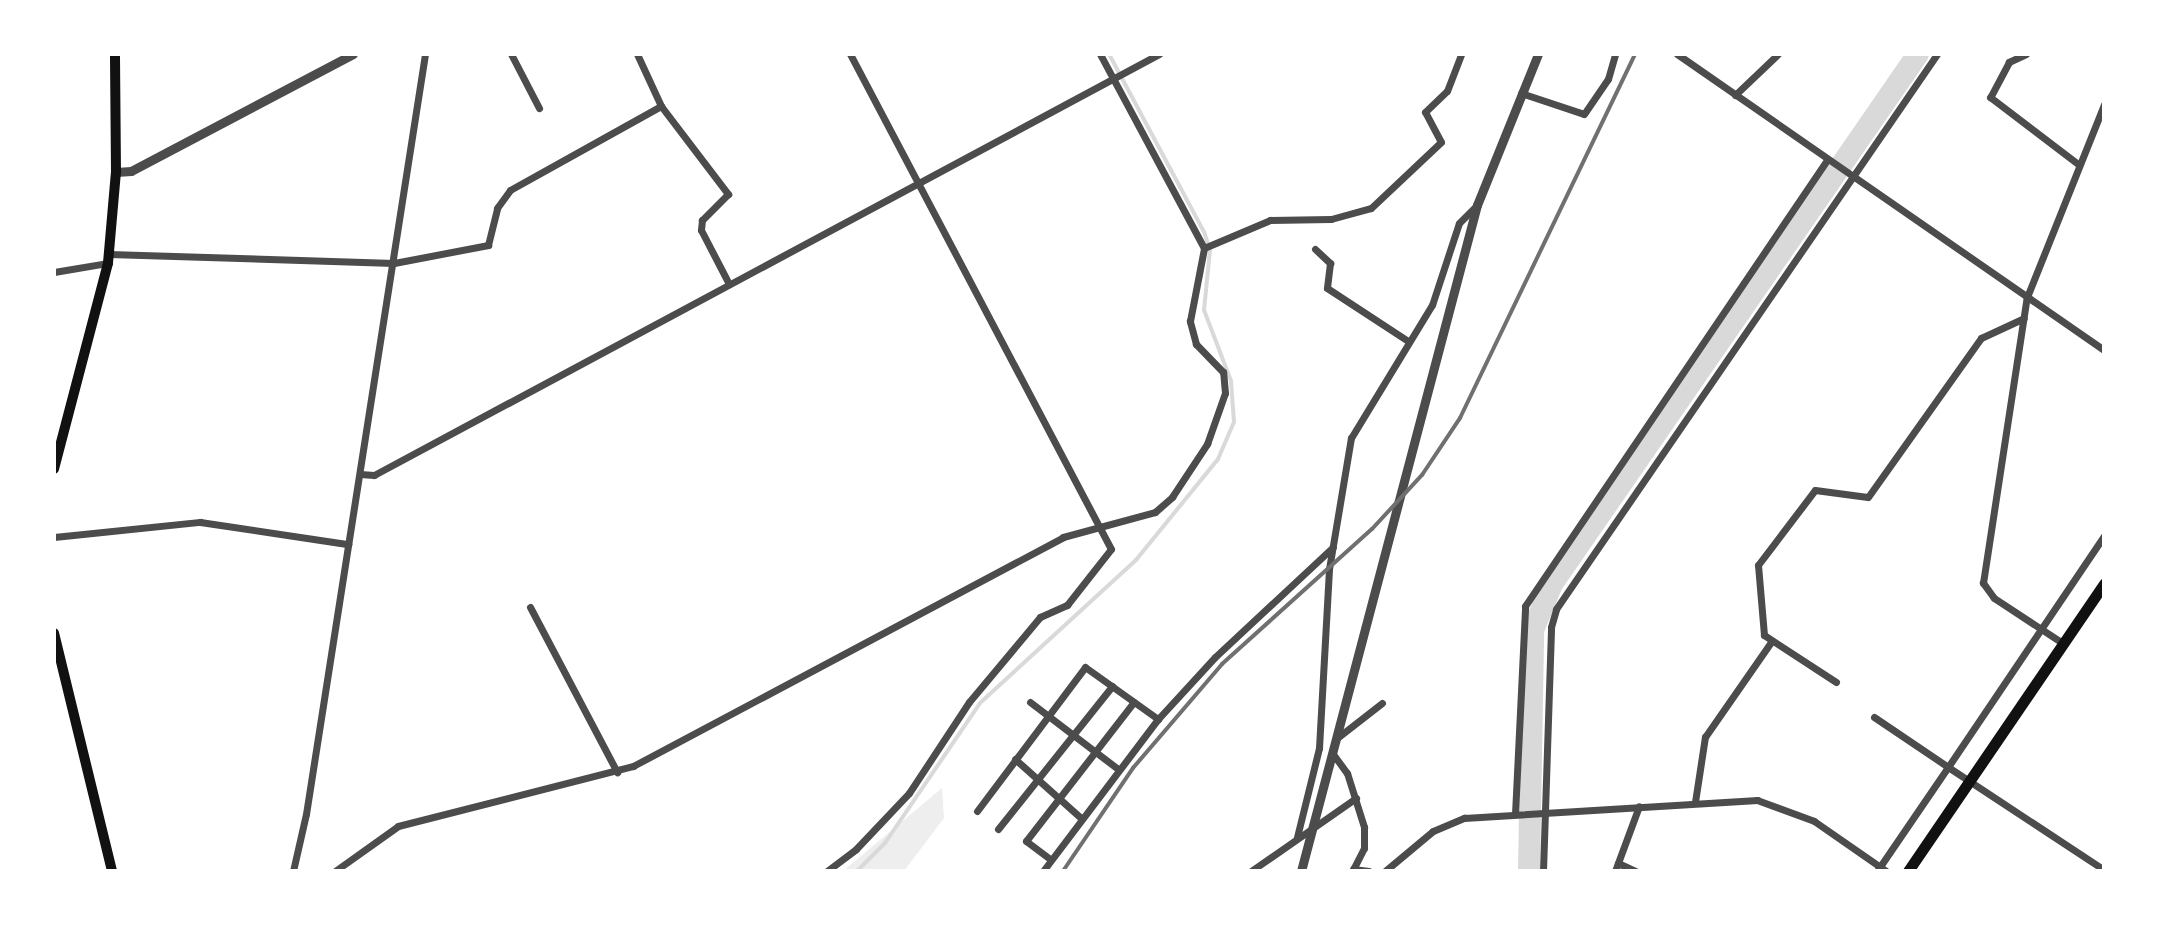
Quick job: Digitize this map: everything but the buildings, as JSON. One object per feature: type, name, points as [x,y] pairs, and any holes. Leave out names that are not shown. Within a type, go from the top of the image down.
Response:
[{"type":"main road","points":[[54,469],[109,258],[116,172],[115,54]]},
{"type":"main road","points":[[1908,871],[2104,584]]},
{"type":"main road","points":[[54,633],[112,871]]},
{"type":"street","points":[[116,172],[131,171],[353,54]]},
{"type":"street","points":[[293,871],[360,474],[425,54]]},
{"type":"street","points":[[511,54],[539,108]]},
{"type":"street","points":[[637,54],[661,106],[728,194],[702,220],[701,230],[729,284]]},
{"type":"street","points":[[827,871],[909,793],[969,702],[1040,617],[1067,605],[1095,574],[1111,549],[850,54]]},
{"type":"street","points":[[335,871],[398,826],[617,772],[1063,537],[1102,529],[1155,512],[1172,497],[1221,412],[1223,372],[1196,344],[1190,321],[1204,248],[1100,54]]},
{"type":"street","points":[[360,474],[374,475],[1159,54]]},
{"type":"street","points":[[1204,248],[1270,220],[1331,219],[1381,201],[1441,142],[1425,112],[1447,91],[1461,54]]},
{"type":"street","points":[[1301,871],[1477,205],[1538,54]]},
{"type":"street","points":[[1521,93],[1584,114],[1608,79],[1615,54]]},
{"type":"street","points":[[1677,54],[2104,350]]},
{"type":"street","points":[[1735,95],[1778,54]]},
{"type":"street","points":[[1543,871],[1551,627],[1556,609],[1937,54]]},
{"type":"street","points":[[2026,54],[2009,62],[1990,97],[2078,164]]},
{"type":"street","points":[[2064,644],[1994,598],[1983,583],[2027,297],[2104,104]]},
{"type":"street","points":[[54,272],[109,258],[394,263],[488,245],[497,208],[510,190],[661,106]]},
{"type":"street","points":[[1517,814],[1525,606],[1825,158]]},
{"type":"street","points":[[1297,837],[1319,748],[1333,547],[1351,438],[1432,305],[1459,223],[1477,205]]},
{"type":"street","points":[[1315,249],[1330,263],[1327,288],[1408,341]]},
{"type":"street","points":[[1836,682],[1764,635],[1758,565],[1815,490],[1868,497],[1981,338],[2024,318]]},
{"type":"street","points":[[54,537],[200,522],[348,544]]},
{"type":"street","points":[[1385,871],[1433,831],[1464,818],[1757,800],[1786,809],[1881,870],[2104,536]]},
{"type":"street","points":[[1043,871],[1158,719],[1215,657],[1333,547]]},
{"type":"street","points":[[530,607],[617,772]]},
{"type":"street","points":[[1695,802],[1705,737],[1771,642]]},
{"type":"street","points":[[977,811],[1085,667],[1158,719]]},
{"type":"street","points":[[998,829],[1112,686]]},
{"type":"street","points":[[1030,702],[1118,769]]},
{"type":"street","points":[[1050,859],[1026,841],[1134,702]]},
{"type":"street","points":[[1337,738],[1382,703]]},
{"type":"street","points":[[1874,717],[2104,870]]},
{"type":"street","points":[[1333,754],[1356,798],[1364,848],[1353,869],[1369,871]]},
{"type":"street","points":[[1015,759],[1061,795],[1081,818]]},
{"type":"street","points":[[1251,871],[1356,798]]},
{"type":"street","points":[[1635,871],[1616,867],[1639,806]]},
{"type":"shaded area","points":[[942,788],[944,818],[904,871],[843,871]]},
{"type":"waterway","points":[[857,871],[885,843],[980,703],[1136,560],[1218,459],[1234,422],[1231,381],[1204,310],[1210,250],[1204,232],[1109,54]]},
{"type":"waterway","points":[[1529,871],[1533,630],[1552,584],[1918,54]]},
{"type":"railway","points":[[1063,871],[1133,768],[1222,664],[1372,529],[1422,475],[1460,418],[1635,54]]}]
